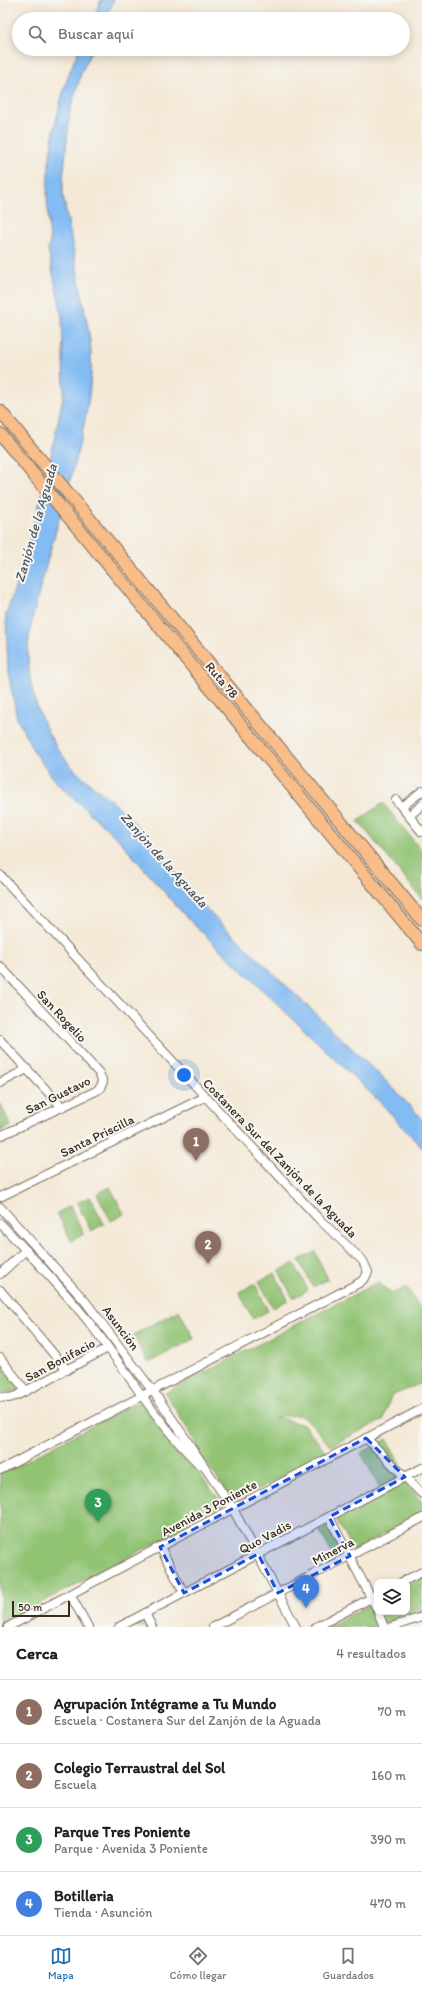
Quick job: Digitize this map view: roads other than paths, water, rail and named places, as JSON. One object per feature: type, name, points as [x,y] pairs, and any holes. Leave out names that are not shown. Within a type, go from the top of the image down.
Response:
[{"type":"highway","name":"Ruta 78","points":[[0,411],[422,920]]},
{"type":"highway","name":"Ruta 78","points":[[0,434],[422,944]]},
{"type":"street","points":[[402,807],[422,791]]},
{"type":"street","points":[[396,800],[422,832]]},
{"type":"street","points":[[409,816],[422,805]]},
{"type":"street","name":"Costanera Sur del Zanjón de la Aguada","points":[[0,875],[318,1218],[363,1261],[368,1272],[365,1278],[359,1283],[152,1390]]},
{"type":"street","name":"San Rogelio","points":[[0,966],[100,1074],[102,1084]]},
{"type":"street","points":[[0,1040],[62,1107]]},
{"type":"street","points":[[0,1083],[27,1069]]},
{"type":"street","name":"San Gustavo","points":[[0,1136],[96,1091],[102,1084]]},
{"type":"street","name":"Santa Priscilla","points":[[0,1197],[205,1097]]},
{"type":"street","name":"Asunción","points":[[0,1207],[77,1292],[152,1390],[233,1509],[296,1627]]},
{"type":"street","name":"Asunción","points":[[0,1223],[72,1302],[108,1348],[178,1444],[210,1475]]},
{"type":"street","points":[[0,1274],[26,1250]]},
{"type":"street","points":[[0,1290],[67,1370]]},
{"type":"street","name":"San Bonifacio","points":[[0,1397],[12,1398],[108,1348]]},
{"type":"street","points":[[0,1358],[26,1391]]},
{"type":"street","points":[[0,1470],[152,1390]]},
{"type":"street","name":"Avenida 3 Poniente","points":[[8,1627],[422,1409]]},
{"type":"street","points":[[366,1438],[422,1494]]},
{"type":"street","name":"Quo Vadis","points":[[119,1627],[422,1468]]},
{"type":"street","points":[[329,1517],[350,1556],[374,1594]]},
{"type":"street","name":"Minerva","points":[[213,1627],[422,1518]]},
{"type":"street","points":[[160,1547],[184,1593]]},
{"type":"street","points":[[408,1579],[422,1572]]},
{"type":"street","points":[[70,1594],[88,1627]]},
{"type":"street","points":[[316,1627],[374,1597]]},
{"type":"street","points":[[145,1613],[152,1627]]},
{"type":"street","points":[[379,1615],[384,1627]]},
{"type":"street","points":[[390,1627],[422,1617]]},
{"type":"water","points":[[101,0],[114,0],[108,12],[96,12]]},
{"type":"water","name":"Zanjón de la Aguada","points":[[76,56],[89,56],[81,74],[70,111],[63,179],[63,195],[89,333],[91,352],[90,391],[79,447],[32,620],[28,646],[31,684],[35,701],[49,734],[68,763],[137,825],[195,898],[390,1085],[422,1119],[422,1148],[380,1102],[186,917],[119,840],[57,783],[34,752],[17,718],[8,672],[6,615],[27,550],[46,479],[64,393],[62,317],[48,249],[50,242],[47,193],[50,156],[56,120]]},
{"type":"place","name":"Agrupación Intégrame a Tu Mundo","points":[[196,1161]]},
{"type":"place","name":"Colegio Terraustral del Sol","points":[[208,1264]]},
{"type":"place","name":"Parque Tres Poniente","points":[[98,1522]]},
{"type":"place","name":"Botilleria","points":[[306,1608]]}]
